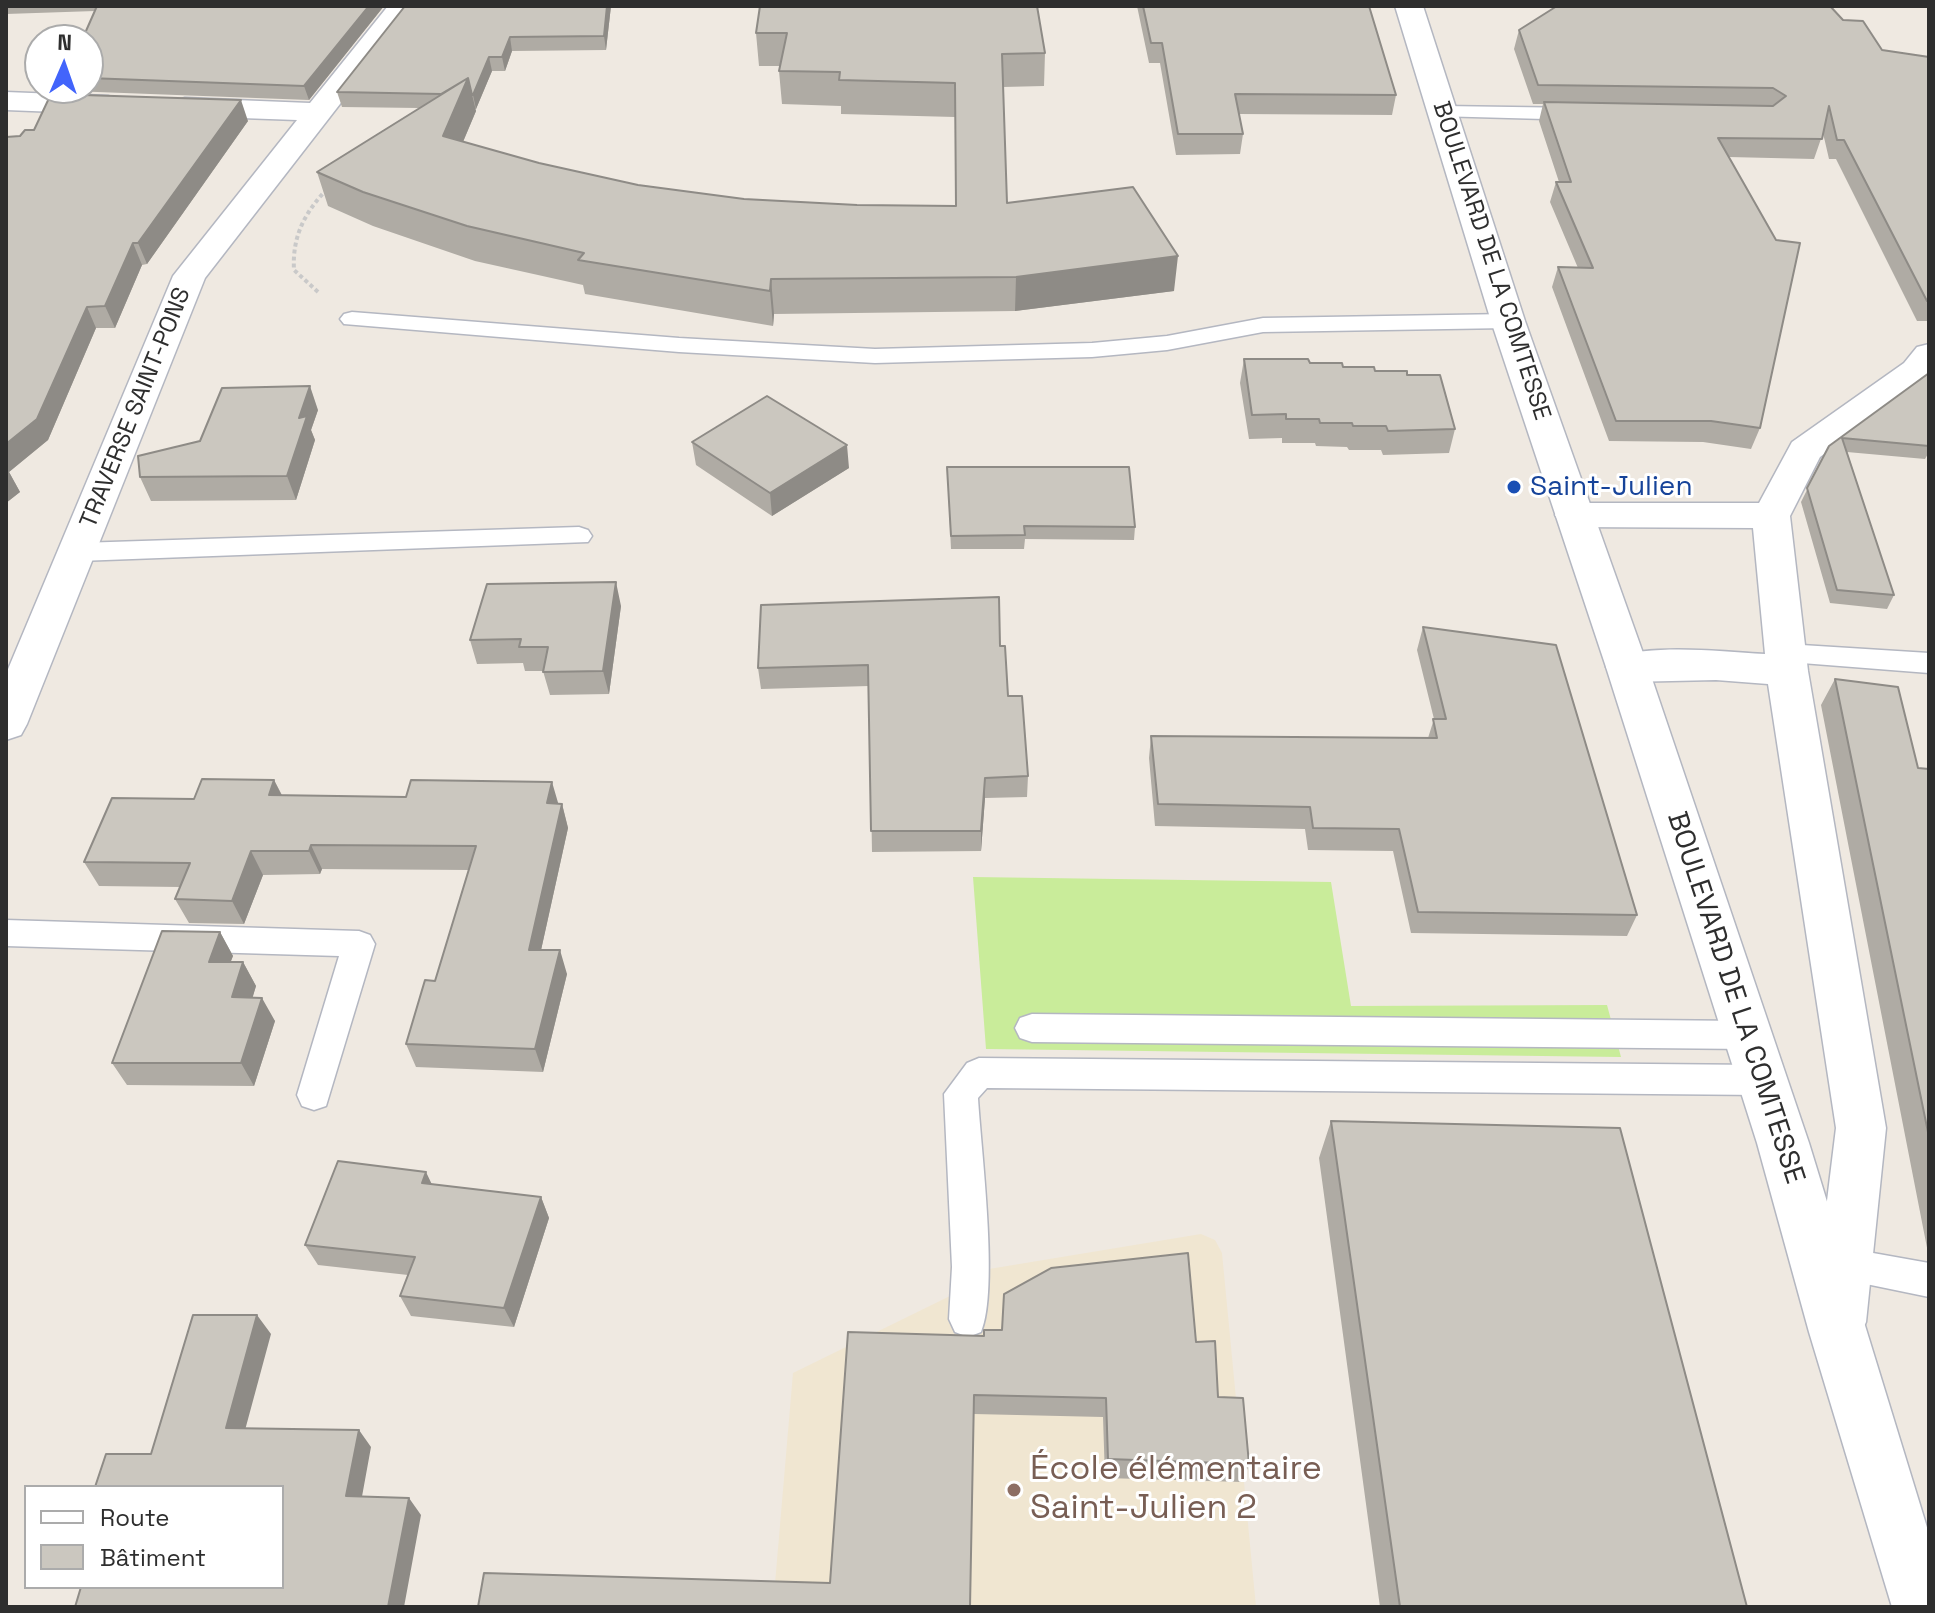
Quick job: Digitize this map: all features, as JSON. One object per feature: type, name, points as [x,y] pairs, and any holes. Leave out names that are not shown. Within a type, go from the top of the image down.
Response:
[{"type":"street","name":"TRAVERSE SAINT-PONS","points":[[6,724],[79,552],[189,276],[402,6]]},
{"type":"street","name":"BOULEVARD DE LA COMTESSE","points":[[1409,6],[1508,321],[1627,667],[1748,1035],[1922,1607]]},
{"type":"street","points":[[6,101],[131,106]]},
{"type":"street","points":[[162,107],[318,112]]},
{"type":"street","points":[[1574,515],[1771,516],[1805,450],[1916,370],[1929,354]]},
{"type":"street","name":"BOULEVARD DE LA COMTESSE","points":[[1771,516],[1786,662],[1861,1128],[1837,1332]]},
{"type":"street","points":[[1627,667],[1786,662]]},
{"type":"lane","points":[[1443,112],[1597,114]]},
{"type":"lane","points":[[352,319],[721,348],[875,356],[1092,350],[1167,343],[1263,325],[1508,321]]},
{"type":"lane","points":[[79,552],[579,536]]},
{"type":"lane","points":[[1786,662],[1929,663]]},
{"type":"lane","points":[[6,933],[359,944],[314,1095]]},
{"type":"lane","points":[[1032,1028],[1748,1035]]},
{"type":"lane","points":[[968,1319],[970,1267],[961,1094],[979,1073],[1762,1080]]},
{"type":"lane","points":[[1845,1265],[1929,1280]]},
{"type":"path","points":[[329,187],[307,213],[295,235],[292,251],[294,270],[352,319]]},
{"type":"shaded area","name":"École élémentaire Saint-Julien 2","points":[[1201,1234],[1215,1240],[1222,1253],[1256,1607],[773,1607],[793,1373],[950,1296],[950,1267],[989,1269]]},
{"type":"green space","points":[[973,877],[1331,882],[1351,1006],[1607,1005],[1621,1057],[986,1049]]},
{"type":"building","points":[[97,6],[369,6],[304,86],[104,79],[104,24],[89,24]]},
{"type":"building","points":[[405,6],[607,6],[604,36],[510,37],[502,57],[489,57],[473,95],[468,78],[441,94],[337,92]]},
{"type":"building","points":[[760,6],[1037,6],[1045,53],[1002,54],[1007,203],[1133,187],[1178,256],[1016,277],[771,279],[770,291],[578,260],[584,253],[467,226],[363,192],[317,172],[468,78],[443,136],[539,163],[638,185],[744,199],[956,206],[955,83],[839,80],[840,72],[779,71],[787,33],[756,33]]},
{"type":"building","points":[[1143,6],[1369,6],[1396,95],[1235,94],[1243,134],[1178,134],[1162,43],[1151,43]]},
{"type":"building","points":[[1557,6],[1830,6],[1843,20],[1863,21],[1882,50],[1929,57],[1929,301],[1844,140],[1837,140],[1829,106],[1822,139],[1718,138],[1776,240],[1800,243],[1760,428],[1711,421],[1616,421],[1558,267],[1593,268],[1556,182],[1571,182],[1544,102],[1773,106],[1786,96],[1773,88],[1538,85],[1519,30]]},
{"type":"building","points":[[104,96],[241,100],[138,243],[133,243],[105,306],[87,307],[37,419],[6,444],[6,137],[20,136],[25,130],[34,130],[46,104],[104,104]]},
{"type":"building","points":[[1244,359],[1308,359],[1310,363],[1342,363],[1343,367],[1374,367],[1375,371],[1407,371],[1407,375],[1440,375],[1455,429],[1388,431],[1386,426],[1286,419],[1286,414],[1252,415]]},
{"type":"building","points":[[1929,373],[1929,446],[1842,438],[1894,595],[1837,590],[1807,488],[1829,446]]},
{"type":"building","points":[[310,386],[299,418],[307,416],[287,476],[140,477],[138,456],[200,441],[222,388]]},
{"type":"building","points":[[767,396],[847,445],[770,493],[692,442]]},
{"type":"building","points":[[947,467],[1129,467],[1135,527],[1024,526],[1025,535],[951,536]]},
{"type":"building","points":[[616,582],[603,671],[543,672],[548,647],[519,647],[521,639],[470,640],[487,584]]},
{"type":"building","points":[[999,597],[1000,646],[1005,646],[1008,696],[1022,696],[1028,776],[985,778],[981,831],[871,831],[868,665],[758,668],[761,605]]},
{"type":"building","points":[[1423,627],[1556,645],[1637,915],[1418,912],[1399,829],[1313,828],[1310,807],[1158,804],[1151,736],[1437,738],[1433,719],[1446,719]]},
{"type":"building","points":[[1835,679],[1898,687],[1918,768],[1929,769],[1929,1137]]},
{"type":"building","points":[[202,779],[274,780],[269,795],[406,797],[411,780],[552,782],[547,803],[562,804],[529,950],[560,950],[535,1049],[406,1044],[425,980],[435,981],[476,846],[311,845],[309,851],[251,851],[232,901],[175,899],[190,863],[84,862],[112,798],[194,799]]},
{"type":"building","points":[[162,931],[220,932],[209,962],[243,962],[232,997],[262,998],[241,1063],[112,1063]]},
{"type":"building","points":[[1331,1121],[1620,1128],[1747,1607],[1400,1607]]},
{"type":"building","points":[[338,1161],[426,1172],[422,1183],[541,1197],[504,1308],[400,1296],[415,1257],[305,1245]]},
{"type":"building","points":[[1188,1253],[1196,1342],[1215,1341],[1218,1397],[1243,1398],[1249,1464],[1108,1459],[1106,1398],[974,1395],[970,1607],[478,1607],[484,1573],[830,1583],[848,1332],[984,1336],[984,1330],[1002,1330],[1004,1294],[1051,1268]]},
{"type":"building","points":[[193,1315],[257,1315],[226,1428],[359,1430],[346,1496],[409,1498],[388,1607],[75,1607],[80,1589],[284,1589],[284,1485],[96,1485],[106,1454],[151,1454]]},
{"type":"place","name":"Saint-Julien","points":[[1514,487]]},
{"type":"place","name":"École élémentaire Saint-Julien 2","points":[[1014,1490]]}]
